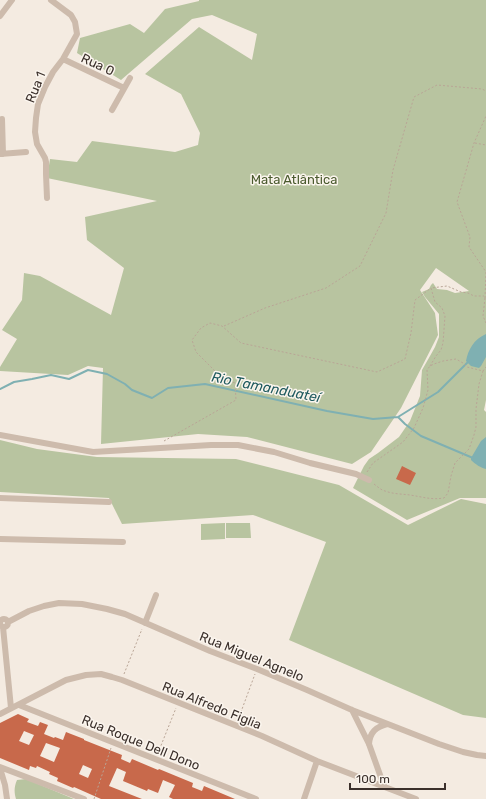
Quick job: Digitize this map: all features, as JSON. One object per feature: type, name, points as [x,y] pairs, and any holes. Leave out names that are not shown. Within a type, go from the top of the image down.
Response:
[{"type":"street","points":[[0,16],[12,0]]},
{"type":"street","name":"Rua 1","points":[[47,198],[46,158],[37,144],[35,132],[38,104],[53,72],[62,60],[77,34],[75,22],[71,15],[51,0]]},
{"type":"street","name":"Rua 0","points":[[62,60],[124,88]]},
{"type":"street","name":"Rua 0","points":[[112,110],[130,78]]},
{"type":"street","points":[[2,119],[1,154],[26,152]]},
{"type":"street","points":[[0,435],[93,452],[211,445],[238,445],[274,452],[310,463],[356,474],[369,480]]},
{"type":"street","points":[[0,498],[109,502]]},
{"type":"street","points":[[0,539],[123,542]]},
{"type":"street","points":[[145,623],[156,596]]},
{"type":"street","name":"Rua Miguel Agnelo","points":[[8,622],[29,611],[59,603],[82,604],[126,614],[210,652],[257,669],[387,724],[464,752],[486,756]]},
{"type":"street","points":[[0,613],[0,624],[3,627],[11,708]]},
{"type":"street","points":[[1,620],[5,619],[8,622],[8,625],[3,627]]},
{"type":"street","name":"Rua Alfredo Figlia","points":[[0,714],[66,680],[86,675],[101,674],[122,680],[262,736],[317,761],[416,799]]},
{"type":"street","name":"Rua Roque Dell Dono","points":[[18,705],[256,799]]},
{"type":"street","points":[[352,710],[369,744],[384,786]]},
{"type":"street","points":[[369,744],[370,736],[374,730],[379,726],[387,724]]},
{"type":"street","points":[[304,799],[317,761]]},
{"type":"street","points":[[0,767],[7,799]]},
{"type":"street","points":[[0,767],[84,799]]},
{"type":"path","points":[[222,326],[265,308],[326,288],[360,266],[386,213],[393,170],[414,97],[437,85],[482,89],[486,91]]},
{"type":"path","points":[[486,116],[474,143],[457,202],[470,237],[469,247],[486,272],[483,316],[486,323]]},
{"type":"path","points":[[474,143],[486,145]]},
{"type":"path","points":[[163,441],[236,400],[235,383],[222,378],[196,352],[192,340],[201,328],[210,323],[222,326],[241,343],[377,372],[405,359],[411,333],[415,300],[431,288],[447,286],[474,296],[485,296],[485,298]]},
{"type":"path","points":[[431,288],[435,302],[442,308],[445,316],[441,350],[427,370],[428,390],[418,421],[404,442],[373,462],[366,473],[369,480],[385,491],[422,498],[444,498],[448,493],[455,463],[469,449],[474,435],[476,427],[479,384],[483,371],[486,367]]},
{"type":"path","points":[[430,366],[456,359],[467,367],[483,371]]},
{"type":"path","points":[[122,680],[145,623]]},
{"type":"path","points":[[236,726],[257,669]]},
{"type":"path","points":[[156,760],[178,703]]},
{"type":"path","points":[[94,799],[112,742]]},
{"type":"green space","name":"Mata Atlântica","points":[[199,0],[486,0],[486,400],[484,410],[486,412],[486,498],[460,498],[407,520],[353,488],[369,459],[399,437],[410,421],[420,396],[422,370],[439,337],[439,314],[422,292],[429,289],[433,283],[437,289],[455,293],[469,291],[436,268],[420,290],[435,313],[438,335],[401,408],[371,452],[352,464],[247,437],[198,434],[101,444],[103,368],[88,366],[68,375],[0,371],[0,367],[17,339],[2,330],[22,300],[24,273],[40,276],[111,315],[124,268],[87,240],[85,217],[157,201],[47,178],[50,159],[77,162],[92,141],[175,152],[198,145],[200,133],[181,94],[145,74],[199,27],[252,60],[257,34],[212,15],[192,19],[121,80],[77,53],[80,38],[130,24],[144,33],[165,9]]},
{"type":"green space","points":[[0,440],[37,449],[97,457],[236,459],[339,485],[408,525],[461,499],[486,504],[486,718],[463,715],[289,640],[326,542],[253,515],[122,524],[109,498],[0,492]]},
{"type":"green space","points":[[225,523],[225,539],[201,540],[201,524]]},
{"type":"green space","points":[[226,523],[250,523],[251,538],[226,538]]},
{"type":"green space","points":[[26,779],[74,799],[16,799],[15,785],[17,780]]},
{"type":"water","points":[[486,334],[486,357],[479,368],[471,366],[466,361],[468,353],[475,342]]},
{"type":"water","points":[[486,437],[486,469],[476,464],[471,460],[471,458],[481,441]]},
{"type":"building","points":[[402,466],[416,473],[410,485],[396,479]]},
{"type":"building","points":[[18,714],[29,719],[27,722],[38,726],[40,722],[48,725],[44,734],[54,738],[63,740],[66,732],[122,755],[121,759],[130,763],[132,759],[193,783],[192,787],[202,791],[204,786],[235,799],[173,799],[169,797],[175,785],[163,780],[158,793],[148,789],[147,791],[123,781],[126,772],[117,768],[109,786],[142,799],[101,799],[57,781],[58,778],[49,774],[50,772],[37,766],[36,768],[30,766],[29,770],[0,758],[0,723]],"holes":[[[24,731],[34,735],[29,745],[19,741]],[[46,743],[60,748],[54,762],[40,756]],[[83,765],[92,769],[88,778],[79,774]]]},
{"type":"waterway","name":"Rio Tamanduateí","points":[[0,389],[14,382],[51,375],[69,379],[88,370],[107,374],[125,384],[132,390],[152,398],[168,388],[205,384],[327,411],[373,419],[398,417],[438,392],[468,362]]},
{"type":"waterway","points":[[398,417],[421,436],[473,458]]}]
